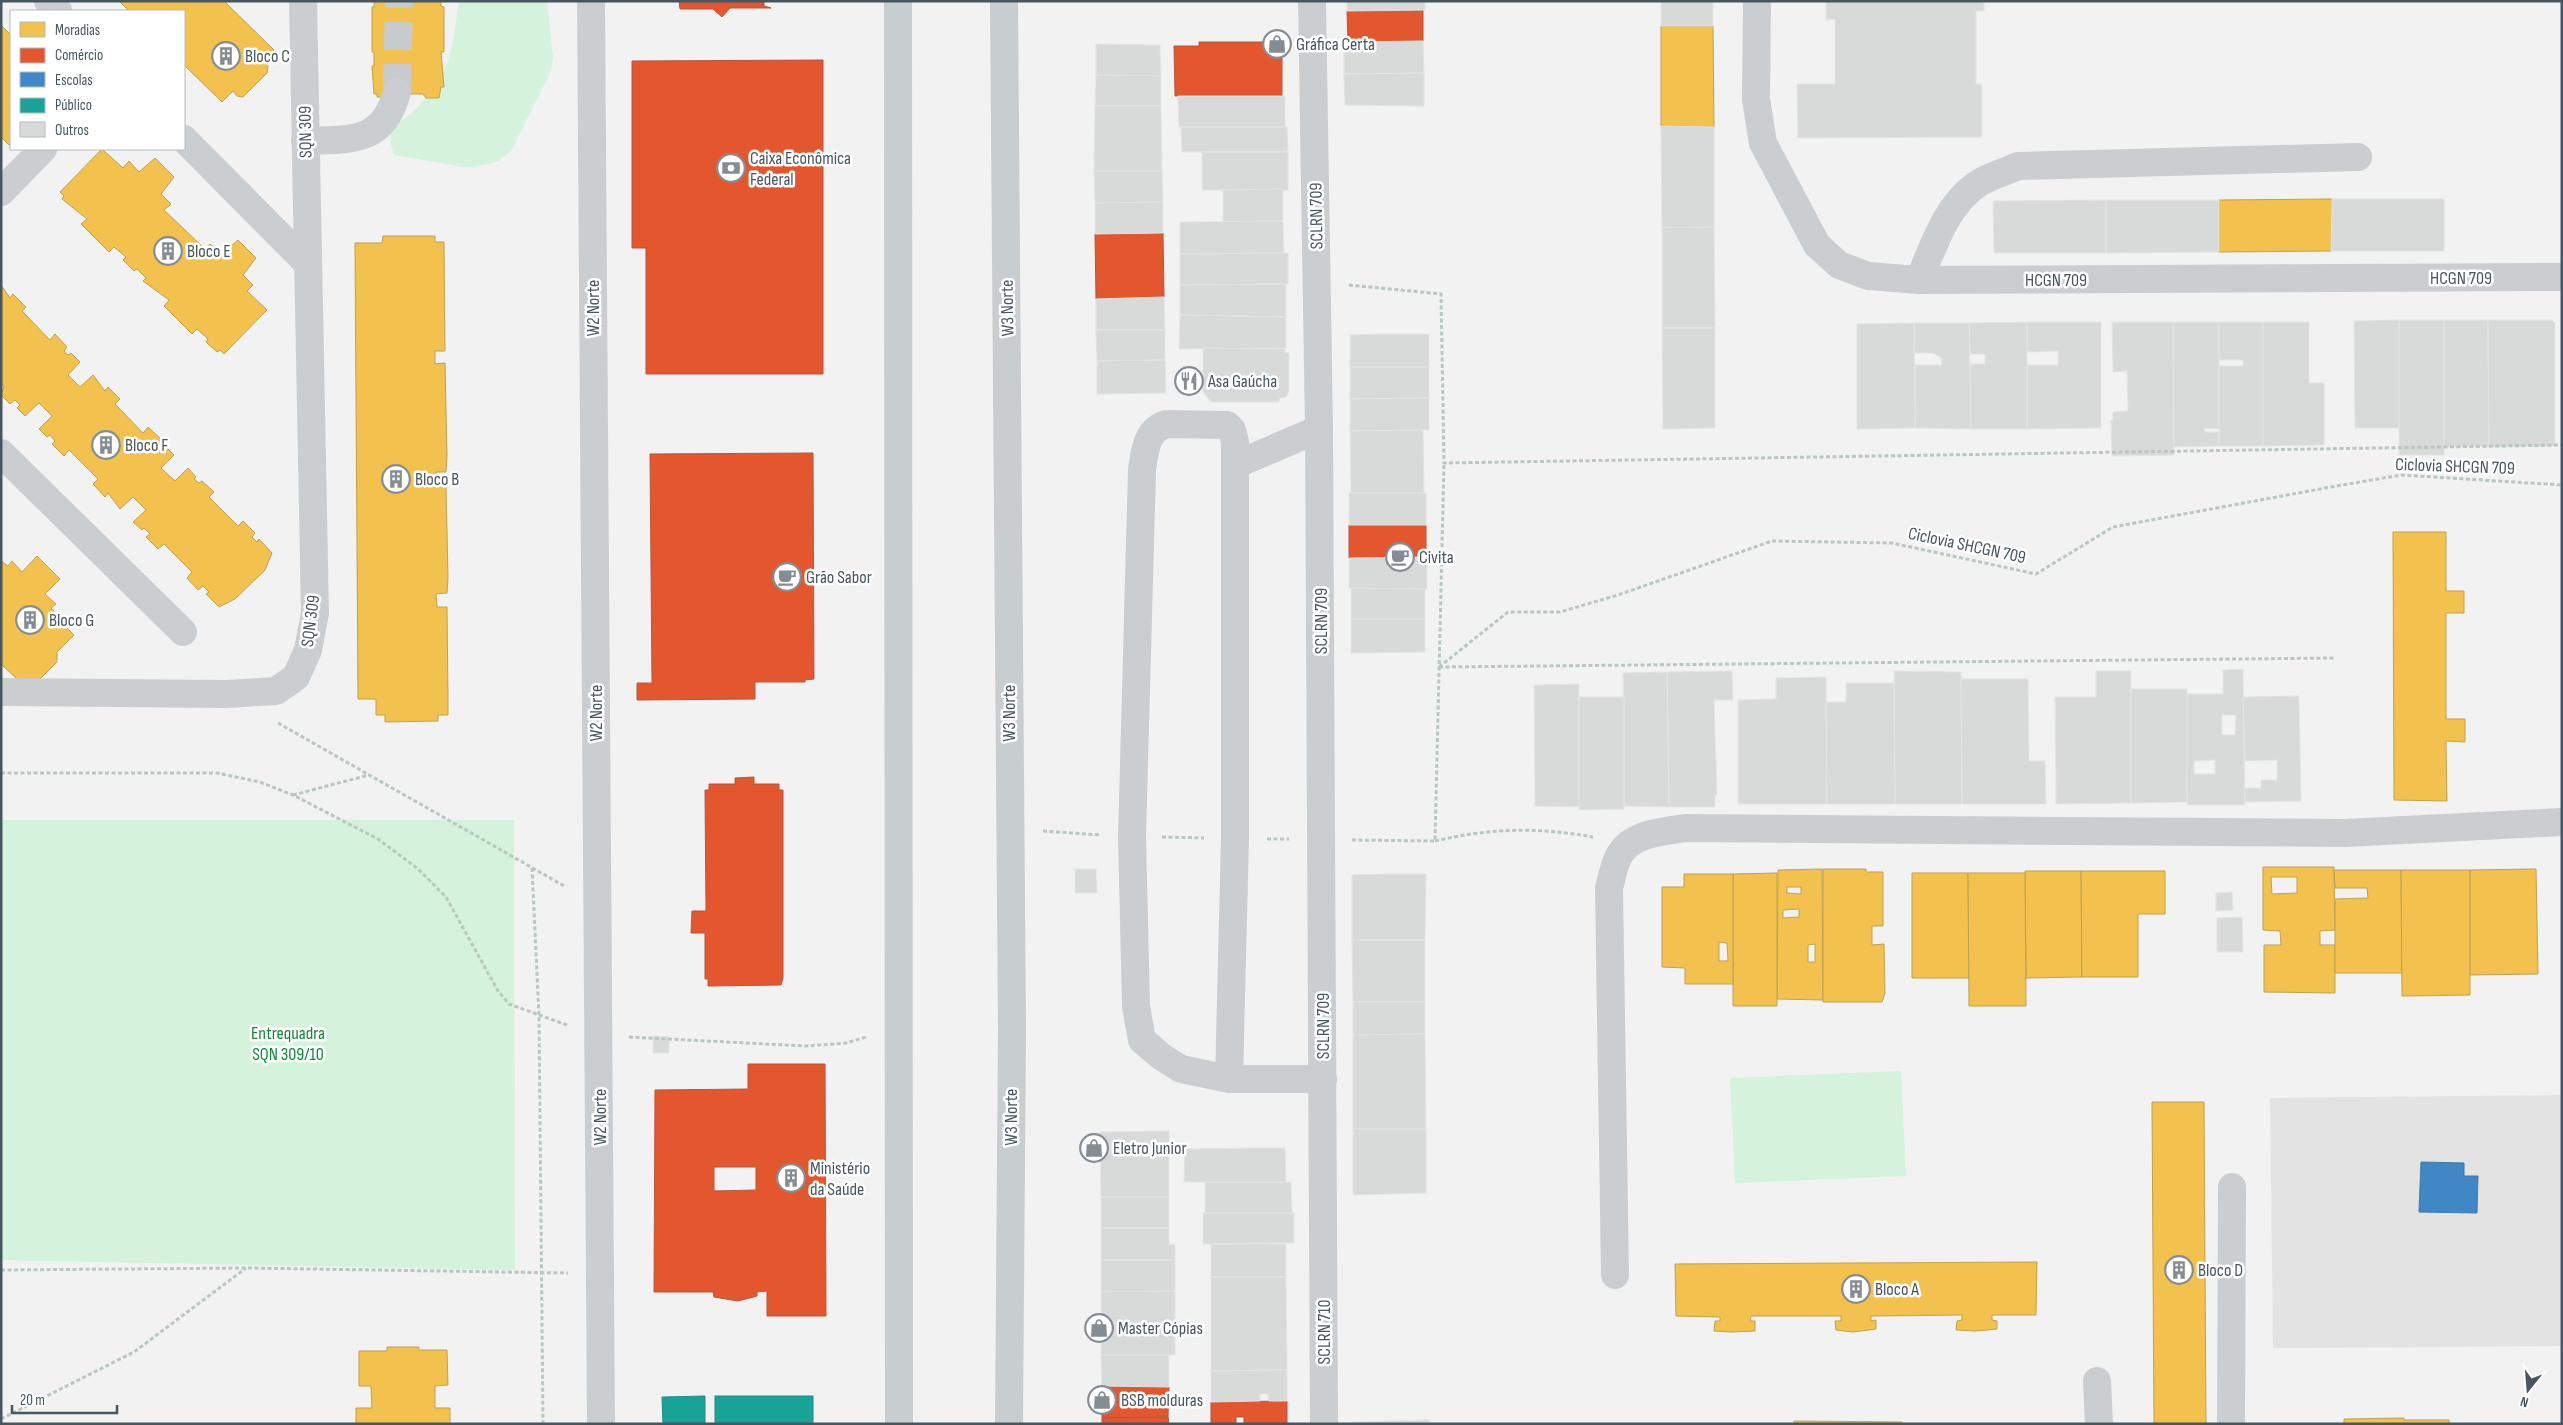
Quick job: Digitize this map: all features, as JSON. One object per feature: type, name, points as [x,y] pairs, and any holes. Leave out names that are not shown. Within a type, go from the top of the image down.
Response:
[{"type":"main road","points":[[898,1],[899,1424]]},
{"type":"main road","name":"W3 Norte","points":[[1004,1],[1012,1029],[1009,1424]]},
{"type":"street","points":[[48,1],[57,10]]},
{"type":"street","name":"SQN 309","points":[[1,692],[227,694],[276,691],[296,677],[308,650],[315,613],[303,1]]},
{"type":"street","name":"W2 Norte","points":[[591,1],[601,1424]]},
{"type":"street","name":"SCLRN 709","points":[[1312,1],[1320,429],[1324,1241]]},
{"type":"street","name":"HCGN 709","points":[[1757,1],[1756,99],[1764,143],[1817,246],[1840,265],[1868,276],[1919,280],[2562,277]]},
{"type":"street","points":[[305,141],[361,137],[384,123],[397,92]]},
{"type":"street","points":[[185,140],[308,264]]},
{"type":"street","points":[[1,192],[42,150]]},
{"type":"street","points":[[1919,280],[1943,225],[1962,198],[1976,184],[2018,166],[2358,157]]},
{"type":"street","points":[[1230,1079],[1234,838],[1235,465],[1233,434],[1227,425],[1166,424],[1157,427],[1150,434],[1146,447],[1141,499],[1132,837],[1136,1006],[1142,1040],[1162,1058],[1181,1070],[1230,1079],[1323,1079]]},
{"type":"street","points":[[1235,465],[1320,429]]},
{"type":"street","points":[[1,453],[183,632]]},
{"type":"street","points":[[1615,1275],[1609,888],[1619,855],[1628,844],[1650,834],[1684,828],[2345,833],[2562,822]]},
{"type":"street","points":[[2231,1424],[2232,1186]]},
{"type":"street","name":"SCLRN 710","points":[[1324,1241],[1324,1424]]},
{"type":"street","points":[[2097,1381],[2098,1424]]},
{"type":"path","points":[[1318,282],[1441,294],[1444,463],[1435,841]]},
{"type":"path","points":[[1444,463],[2562,445]]},
{"type":"path","name":"Ciclovia SHCGN 709","points":[[1439,667],[1508,612],[1560,612],[1618,595],[1772,541],[1892,542],[2036,574],[2113,527],[2331,487],[2402,475],[2562,484]]},
{"type":"path","points":[[1439,667],[2334,658]]},
{"type":"path","points":[[277,723],[597,905]]},
{"type":"path","points":[[1,773],[217,773],[260,782],[293,795],[378,839],[417,868],[446,897],[498,991],[509,1004],[598,1035],[806,1046],[846,1043],[898,1027]]},
{"type":"path","points":[[293,795],[369,776]]},
{"type":"path","points":[[1322,840],[1435,841],[1474,832],[1520,829],[1565,832],[1628,844]]},
{"type":"path","points":[[532,868],[539,1016],[543,1424]]},
{"type":"path","points":[[1,1419],[134,1352],[247,1268]]},
{"type":"path","points":[[1,1270],[247,1268],[600,1273]]},
{"type":"shaded area","points":[[2562,1095],[2562,1346],[2273,1348],[2270,1098]]},
{"type":"green space","points":[[459,1],[547,1],[553,57],[551,71],[511,151],[499,161],[469,168],[394,155],[391,144],[392,130],[418,107],[432,90],[447,64],[452,47]]},
{"type":"green space","name":"Entrequadra SQN 309/10","points":[[1,820],[514,820],[515,1270],[1,1260]]},
{"type":"green space","points":[[1901,1071],[1906,1176],[1735,1183],[1730,1078]]},
{"type":"building: Moradias","name":"Bloco C","points":[[119,1],[224,1],[274,50],[263,61],[268,66],[267,73],[243,97],[237,96],[233,91],[222,102],[185,66],[185,10],[128,10]]},
{"type":"building: Moradias","points":[[374,1],[441,1],[441,6],[444,7],[444,52],[441,52],[444,87],[441,87],[439,98],[426,98],[423,94],[394,94],[390,97],[377,97],[377,94],[374,94],[372,7],[374,7]]},
{"type":"building: Moradias","points":[[1,25],[10,34],[10,146],[1,137]]},
{"type":"building: Moradias","points":[[1661,26],[1713,26],[1714,127],[1661,126]]},
{"type":"building: Moradias","name":"Bloco E","points":[[101,150],[123,168],[129,161],[139,172],[155,158],[174,177],[161,194],[171,204],[164,210],[205,249],[210,244],[222,254],[238,240],[256,258],[243,275],[253,285],[247,291],[267,310],[224,354],[220,350],[217,352],[206,342],[208,339],[197,329],[192,334],[164,306],[169,300],[143,281],[146,278],[137,269],[134,271],[123,260],[126,257],[114,247],[109,252],[81,224],[87,219],[62,199],[64,196],[60,192]]},
{"type":"building: Moradias","points":[[2332,199],[2331,251],[2219,252],[2219,200]]},
{"type":"building: Moradias","name":"Bloco B","points":[[383,236],[435,236],[435,242],[444,242],[445,351],[435,351],[435,364],[445,363],[447,456],[446,472],[436,472],[436,485],[446,485],[448,578],[447,593],[436,594],[437,607],[447,607],[448,715],[438,715],[438,721],[385,722],[385,715],[376,715],[376,699],[358,699],[355,243],[382,243]]},
{"type":"building: Moradias","name":"Bloco F","points":[[1,285],[10,298],[13,294],[26,307],[22,311],[50,340],[55,334],[67,347],[64,351],[68,355],[71,353],[80,362],[68,375],[80,387],[93,375],[105,391],[108,387],[120,399],[115,404],[143,433],[148,427],[162,440],[158,443],[163,449],[165,446],[174,455],[161,468],[175,481],[188,468],[196,477],[194,479],[199,483],[202,481],[214,492],[209,497],[238,526],[243,521],[255,533],[252,537],[257,542],[259,539],[272,553],[265,570],[235,599],[219,607],[206,594],[209,592],[203,586],[198,590],[187,578],[192,572],[164,544],[158,549],[146,537],[150,534],[133,522],[146,510],[133,497],[120,509],[108,493],[105,497],[93,484],[98,479],[69,450],[64,456],[52,444],[55,441],[50,435],[47,437],[39,429],[52,416],[39,403],[25,416],[17,408],[20,405],[15,400],[10,404],[1,395],[4,386],[1,384]]},
{"type":"building: Moradias","points":[[2393,532],[2446,532],[2446,591],[2464,591],[2464,613],[2446,613],[2446,719],[2465,719],[2465,742],[2446,741],[2447,801],[2394,800]]},
{"type":"building: Moradias","name":"Bloco G","points":[[37,556],[60,579],[45,594],[56,604],[51,608],[57,614],[55,616],[74,635],[57,652],[57,662],[40,679],[17,679],[1,664],[1,561],[8,566],[12,561],[22,572]]},
{"type":"building: Moradias","points":[[2263,867],[2334,867],[2335,930],[2320,931],[2320,945],[2335,945],[2335,993],[2264,992],[2264,945],[2281,945],[2280,931],[2263,930]],"holes":[[[2271,877],[2297,877],[2297,893],[2272,894]]]},
{"type":"building: Moradias","points":[[1822,869],[1823,1000],[1777,999],[1778,870]],"holes":[[[1787,887],[1801,887],[1801,894],[1787,893]],[[1799,909],[1799,917],[1783,918],[1783,910]],[[1815,944],[1815,962],[1808,962],[1808,945]]]},
{"type":"building: Moradias","points":[[1823,869],[1866,869],[1866,872],[1883,872],[1883,926],[1872,926],[1872,945],[1884,944],[1885,993],[1882,1002],[1823,1002]]},
{"type":"building: Moradias","points":[[2536,869],[2538,974],[2470,975],[2470,870]]},
{"type":"building: Moradias","points":[[2334,870],[2401,870],[2402,973],[2335,973],[2335,899],[2368,898],[2367,888],[2335,888]]},
{"type":"building: Moradias","points":[[2401,870],[2470,870],[2470,995],[2402,996]]},
{"type":"building: Moradias","points":[[2025,871],[2081,871],[2082,977],[2026,978]]},
{"type":"building: Moradias","points":[[2081,871],[2165,871],[2165,914],[2138,914],[2138,977],[2082,977]]},
{"type":"building: Moradias","points":[[1777,873],[1777,1006],[1733,1006],[1733,874]]},
{"type":"building: Moradias","points":[[1912,873],[1968,873],[1969,978],[1912,978]]},
{"type":"building: Moradias","points":[[1968,873],[2025,873],[2026,1006],[1969,1006]]},
{"type":"building: Moradias","points":[[1684,874],[1733,874],[1733,984],[1685,984],[1685,968],[1662,967],[1662,887],[1684,887]],"holes":[[[1719,942],[1727,943],[1728,961],[1719,961]]]},
{"type":"building: Moradias","name":"Bloco D","points":[[2152,1102],[2204,1102],[2206,1424],[2154,1424]]},
{"type":"building: Moradias","name":"Bloco A","points":[[2037,1262],[2036,1315],[1992,1315],[1992,1320],[1997,1321],[1997,1329],[1956,1330],[1957,1321],[1962,1320],[1962,1315],[1871,1316],[1871,1321],[1876,1320],[1876,1329],[1853,1332],[1836,1330],[1835,1321],[1841,1321],[1841,1316],[1751,1316],[1750,1321],[1755,1321],[1755,1331],[1732,1332],[1714,1331],[1715,1321],[1720,1321],[1720,1317],[1676,1316],[1675,1264]]},
{"type":"building: Moradias","points":[[387,1347],[419,1347],[419,1350],[447,1350],[448,1385],[435,1386],[435,1408],[450,1408],[450,1424],[356,1424],[356,1408],[372,1408],[371,1386],[359,1386],[359,1351],[387,1351]]},
{"type":"building: Moradias","points":[[2404,1418],[2404,1420],[2449,1420],[2449,1424],[2344,1424],[2344,1419]]},
{"type":"building: Moradias","points":[[1794,1421],[1902,1422],[1902,1424],[1794,1424]]},
{"type":"building: Comércio","points":[[679,1],[764,1],[764,6],[771,8],[730,8],[722,17],[713,9],[680,9]]},
{"type":"building: Comércio","points":[[1423,10],[1423,41],[1348,42],[1347,11]]},
{"type":"building: Comércio","points":[[1199,42],[1282,42],[1282,96],[1175,96],[1174,46],[1199,46]]},
{"type":"building: Comércio","points":[[823,60],[823,374],[646,374],[646,248],[632,248],[632,61]]},
{"type":"building: Comércio","points":[[1163,233],[1164,297],[1096,299],[1095,234]]},
{"type":"building: Comércio","points":[[813,453],[814,679],[805,680],[805,682],[755,682],[755,699],[637,700],[637,683],[652,683],[650,454]]},
{"type":"building: Comércio","points":[[1349,525],[1426,525],[1426,557],[1349,558]]},
{"type":"building: Comércio","points":[[754,777],[754,784],[779,784],[779,790],[783,790],[783,978],[781,985],[708,986],[708,979],[705,979],[705,933],[691,933],[692,911],[706,911],[705,790],[709,790],[709,784],[735,784],[735,778]]},
{"type":"building: Comércio","name":"Ministério da Saúde","points":[[748,1064],[825,1064],[826,1316],[767,1316],[767,1291],[757,1292],[757,1296],[738,1301],[714,1297],[713,1292],[654,1292],[655,1090],[748,1089]],"holes":[[[714,1167],[756,1167],[756,1190],[714,1191]]]},
{"type":"building: Comércio","points":[[1102,1386],[1169,1387],[1168,1417],[1102,1418]]},
{"type":"building: Comércio","points":[[1287,1401],[1287,1424],[1244,1424],[1244,1417],[1236,1417],[1236,1424],[1211,1424],[1211,1402]]},
{"type":"building: Comércio","points":[[1168,1417],[1169,1424],[1102,1424],[1102,1418]]},
{"type":"building: Escolas","points":[[2421,1162],[2464,1163],[2464,1176],[2478,1176],[2477,1213],[2419,1212]]},
{"type":"building: Público","points":[[705,1396],[705,1424],[663,1424],[662,1397]]},
{"type":"building: Público","points":[[715,1396],[813,1396],[813,1424],[715,1424]]},
{"type":"building: Outros","points":[[1347,1],[1425,1],[1425,10],[1347,11]]},
{"type":"building: Outros","points":[[1661,1],[1713,1],[1713,26],[1661,26]]},
{"type":"building: Outros","points":[[1826,1],[1984,1],[1984,11],[1976,11],[1976,84],[1982,84],[1982,137],[1798,138],[1797,84],[1835,84],[1835,19],[1826,20]]},
{"type":"building: Outros","points":[[1423,41],[1424,73],[1344,74],[1344,42]]},
{"type":"building: Outros","points":[[1096,44],[1160,45],[1161,76],[1096,75]]},
{"type":"building: Outros","points":[[1424,73],[1424,106],[1345,105],[1344,74]]},
{"type":"building: Outros","points":[[1096,75],[1161,76],[1161,106],[1095,106]]},
{"type":"building: Outros","points":[[1178,96],[1285,96],[1285,127],[1179,127]]},
{"type":"building: Outros","points":[[1095,106],[1161,106],[1162,171],[1094,171]]},
{"type":"building: Outros","points":[[1661,126],[1714,127],[1714,227],[1662,228]]},
{"type":"building: Outros","points":[[1181,127],[1287,127],[1288,152],[1182,152]]},
{"type":"building: Outros","points":[[1202,152],[1288,152],[1288,190],[1202,190]]},
{"type":"building: Outros","points":[[1094,171],[1162,171],[1163,202],[1095,203]]},
{"type":"building: Outros","points":[[1283,189],[1283,221],[1223,222],[1223,190]]},
{"type":"building: Outros","points":[[2332,199],[2444,199],[2444,251],[2331,251]]},
{"type":"building: Outros","points":[[2106,200],[2106,253],[1994,253],[1993,201]]},
{"type":"building: Outros","points":[[2106,200],[2219,200],[2219,252],[2106,253]]},
{"type":"building: Outros","points":[[1163,202],[1163,233],[1095,234],[1095,203]]},
{"type":"building: Outros","points":[[1283,221],[1284,253],[1180,254],[1180,222]]},
{"type":"building: Outros","points":[[1714,227],[1715,328],[1662,328],[1662,228]]},
{"type":"building: Outros","points":[[1288,253],[1288,284],[1180,285],[1180,254]]},
{"type":"building: Outros","points":[[1286,284],[1286,317],[1180,315],[1180,285]]},
{"type":"building: Outros","points":[[1164,297],[1165,330],[1096,330],[1096,299]]},
{"type":"building: Outros","points":[[1180,315],[1286,317],[1286,348],[1179,349]]},
{"type":"building: Outros","points":[[2399,320],[2399,428],[2355,428],[2354,321]]},
{"type":"building: Outros","points":[[2399,320],[2444,320],[2444,455],[2399,455]]},
{"type":"building: Outros","points":[[2444,320],[2488,320],[2489,446],[2444,447]]},
{"type":"building: Outros","points":[[2488,320],[2552,320],[2555,323],[2555,446],[2489,447]]},
{"type":"building: Outros","points":[[2027,322],[2101,322],[2101,428],[2027,429],[2027,365],[2058,365],[2058,351],[2027,352]]},
{"type":"building: Outros","points":[[2027,322],[2027,429],[1970,429],[1970,364],[1985,364],[1985,354],[1970,354],[1969,323]]},
{"type":"building: Outros","points":[[2112,322],[2173,322],[2174,455],[2112,456],[2111,420],[2113,420],[2113,412],[2128,411],[2127,371],[2113,372]]},
{"type":"building: Outros","points":[[2173,322],[2219,322],[2219,429],[2204,428],[2205,432],[2219,432],[2219,446],[2174,447]]},
{"type":"building: Outros","points":[[2219,322],[2263,322],[2263,446],[2219,446],[2219,366],[2243,366],[2243,360],[2219,360]]},
{"type":"building: Outros","points":[[2263,322],[2309,322],[2309,383],[2324,383],[2324,445],[2263,446]]},
{"type":"building: Outros","points":[[1914,323],[1969,323],[1971,429],[1915,428],[1915,365],[1942,365],[1941,358],[1933,353],[1915,353]]},
{"type":"building: Outros","points":[[1914,323],[1915,428],[1857,429],[1857,324]]},
{"type":"building: Outros","points":[[1662,328],[1715,328],[1715,428],[1663,429]]},
{"type":"building: Outros","points":[[1096,330],[1165,330],[1165,360],[1097,361]]},
{"type":"building: Outros","points":[[1429,334],[1429,367],[1350,367],[1350,335]]},
{"type":"building: Outros","points":[[1203,348],[1285,349],[1285,352],[1289,353],[1289,391],[1286,397],[1280,398],[1279,402],[1211,402],[1203,392]]},
{"type":"building: Outros","points":[[1165,360],[1166,393],[1097,394],[1097,361]]},
{"type":"building: Outros","points":[[1350,367],[1429,367],[1429,398],[1350,399]]},
{"type":"building: Outros","points":[[1429,398],[1429,430],[1350,431],[1350,399]]},
{"type":"building: Outros","points":[[1423,430],[1424,493],[1351,494],[1350,431]]},
{"type":"building: Outros","points":[[1349,493],[1426,493],[1426,525],[1349,525]]},
{"type":"building: Outros","points":[[1427,557],[1427,589],[1349,588],[1349,558]]},
{"type":"building: Outros","points":[[1351,588],[1425,589],[1425,619],[1351,619]]},
{"type":"building: Outros","points":[[1351,619],[1425,619],[1425,652],[1351,653]]},
{"type":"building: Outros","points":[[2243,669],[2245,805],[2187,805],[2186,694],[2223,694],[2223,670]],"holes":[[[2222,715],[2236,715],[2235,735],[2222,735]],[[2215,760],[2215,774],[2194,774],[2194,761]]]},
{"type":"building: Outros","points":[[1732,671],[1733,700],[1714,700],[1717,795],[1715,795],[1715,807],[1669,807],[1667,672]]},
{"type":"building: Outros","points":[[1894,671],[1961,672],[1962,804],[1895,804]]},
{"type":"building: Outros","points":[[2096,671],[2131,671],[2131,803],[2056,804],[2055,697],[2096,697]]},
{"type":"building: Outros","points":[[1667,672],[1669,807],[1624,806],[1623,673]]},
{"type":"building: Outros","points":[[1826,677],[1827,804],[1738,804],[1738,700],[1776,699],[1776,678]]},
{"type":"building: Outros","points":[[1961,679],[2028,679],[2029,761],[2045,761],[2046,804],[1962,804]]},
{"type":"building: Outros","points":[[1846,683],[1894,683],[1895,804],[1827,804],[1826,702],[1846,702]]},
{"type":"building: Outros","points":[[1579,684],[1579,807],[1535,806],[1534,685]]},
{"type":"building: Outros","points":[[2131,689],[2187,689],[2187,802],[2131,803]]},
{"type":"building: Outros","points":[[2299,696],[2301,801],[2245,802],[2245,788],[2261,788],[2261,780],[2277,780],[2277,760],[2245,761],[2243,697]]},
{"type":"building: Outros","points":[[1579,697],[1624,697],[1624,809],[1579,810]]},
{"type":"building: Outros","points":[[1075,869],[1096,869],[1097,893],[1075,893]]},
{"type":"building: Outros","points":[[1426,874],[1425,940],[1352,940],[1352,875]]},
{"type":"building: Outros","points":[[2232,892],[2233,910],[2216,911],[2216,893]]},
{"type":"building: Outros","points":[[2242,917],[2243,952],[2217,952],[2217,918]]},
{"type":"building: Outros","points":[[1352,940],[1425,940],[1425,1002],[1353,1002]]},
{"type":"building: Outros","points":[[1353,1002],[1425,1002],[1425,1034],[1353,1035]]},
{"type":"building: Outros","points":[[1425,1034],[1426,1129],[1353,1129],[1353,1035]]},
{"type":"building: Outros","points":[[653,1036],[669,1037],[669,1053],[653,1053]]},
{"type":"building: Outros","points":[[1353,1129],[1426,1129],[1426,1193],[1353,1195]]},
{"type":"building: Outros","points":[[1169,1131],[1169,1197],[1101,1197],[1100,1132]]},
{"type":"building: Outros","points":[[1285,1148],[1286,1182],[1184,1182],[1185,1149]]},
{"type":"building: Outros","points":[[1205,1182],[1291,1182],[1292,1213],[1205,1213]]},
{"type":"building: Outros","points":[[1101,1197],[1169,1197],[1169,1228],[1101,1228]]},
{"type":"building: Outros","points":[[1203,1213],[1294,1213],[1294,1243],[1203,1244]]},
{"type":"building: Outros","points":[[1101,1228],[1169,1228],[1169,1245],[1175,1244],[1175,1260],[1101,1260]]},
{"type":"building: Outros","points":[[1211,1244],[1286,1244],[1286,1277],[1211,1277]]},
{"type":"building: Outros","points":[[1101,1260],[1175,1260],[1175,1291],[1101,1292]]},
{"type":"building: Outros","points":[[1211,1277],[1286,1277],[1287,1370],[1211,1371]]},
{"type":"building: Outros","points":[[1175,1291],[1175,1323],[1101,1324],[1101,1292]]},
{"type":"building: Outros","points":[[1175,1323],[1175,1355],[1101,1355],[1101,1324]]},
{"type":"building: Outros","points":[[1101,1355],[1169,1355],[1169,1387],[1102,1386]]},
{"type":"building: Outros","points":[[1287,1370],[1287,1401],[1269,1401],[1268,1394],[1260,1394],[1260,1401],[1211,1402],[1211,1371]]},
{"type":"building: Outros","points":[[1429,1420],[1429,1424],[1352,1424],[1352,1422]]},
{"type":"tunnel","points":[[397,92],[399,1]]},
{"type":"place","name":"Gráfica Certa","points":[[1277,44]]},
{"type":"place","name":"Bloco C","points":[[226,56]]},
{"type":"place","name":"Caixa Econômica Federal","points":[[731,168]]},
{"type":"place","name":"Bloco E","points":[[168,251]]},
{"type":"place","name":"Asa Gaúcha","points":[[1189,381]]},
{"type":"place","name":"Bloco F","points":[[106,445]]},
{"type":"place","name":"Bloco B","points":[[396,479]]},
{"type":"place","name":"Civita","points":[[1400,557]]},
{"type":"place","name":"Grão Sabor","points":[[787,577]]},
{"type":"place","name":"Bloco G","points":[[30,620]]},
{"type":"place","name":"Eletro Junior","points":[[1094,1148]]},
{"type":"place","name":"Ministério da Saúde","points":[[791,1178]]},
{"type":"place","name":"Bloco D","points":[[2179,1270]]},
{"type":"place","name":"Bloco A","points":[[1856,1289]]},
{"type":"place","name":"Master Cópias","points":[[1099,1328]]},
{"type":"place","name":"BSB molduras","points":[[1102,1400]]}]
